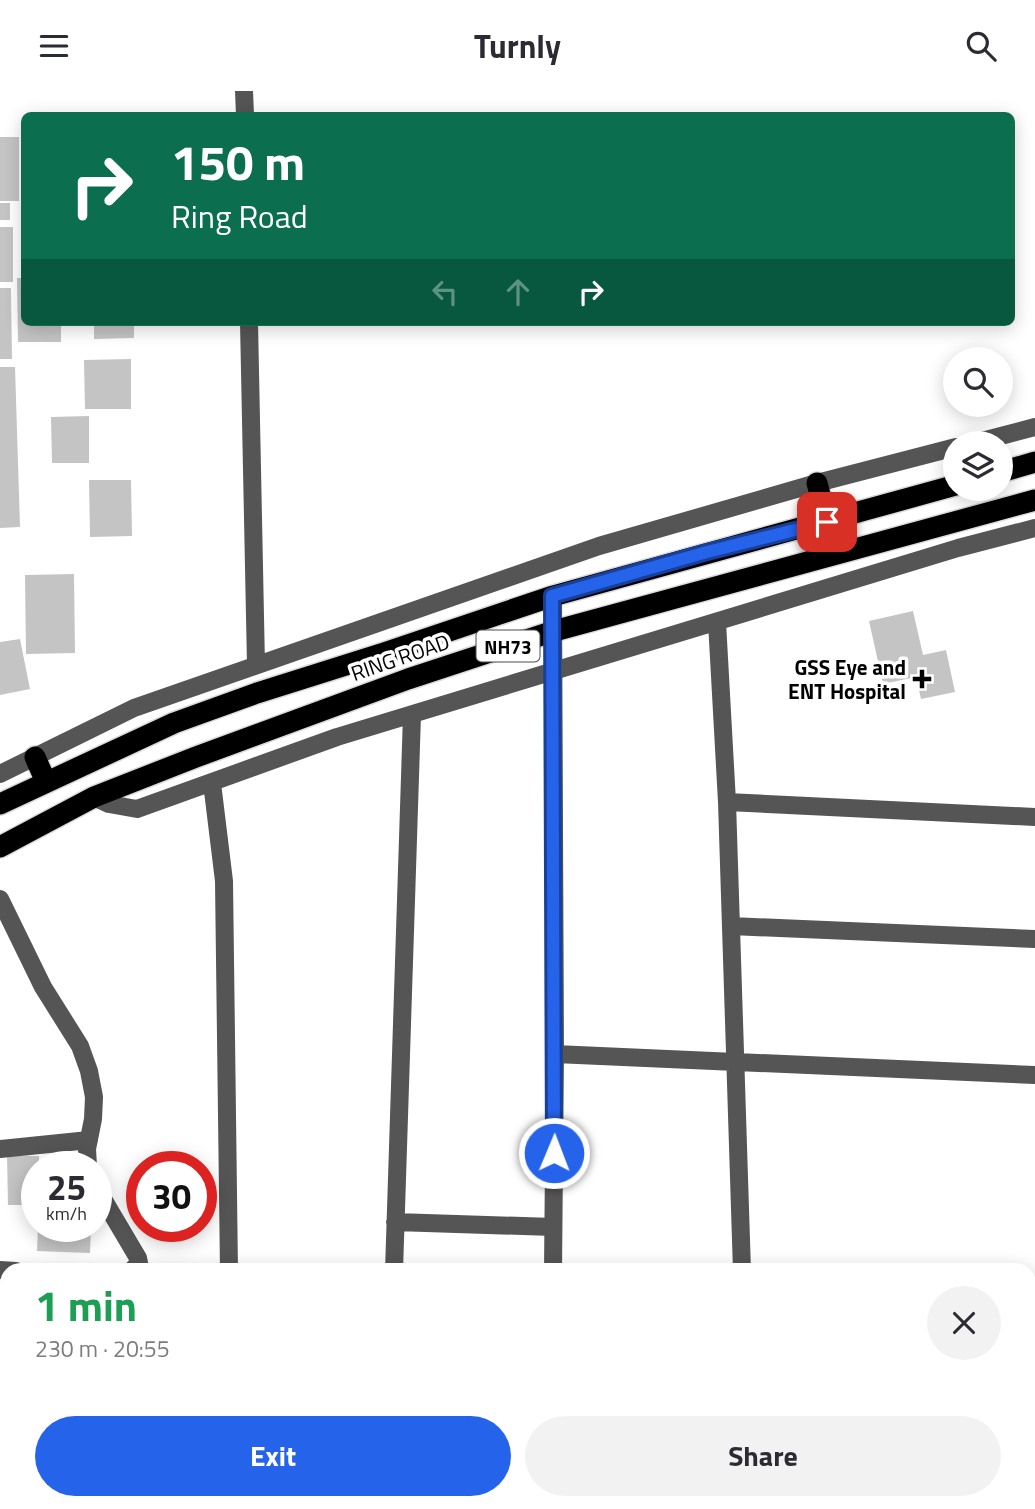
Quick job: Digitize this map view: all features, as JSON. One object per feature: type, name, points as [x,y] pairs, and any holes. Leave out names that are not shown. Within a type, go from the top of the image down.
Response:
[{"type":"highway","points":[[1013,468],[1035,462]]},
{"type":"highway","points":[[817,483],[827,522]]},
{"type":"highway","name":"RING ROAD","points":[[0,804],[174,723],[257,693],[552,596],[943,489]]},
{"type":"highway","name":"RING ROAD","points":[[0,848],[94,797],[408,679],[554,631],[1035,500]]},
{"type":"highway","points":[[35,757],[46,782]]},
{"type":"street","points":[[244,91],[245,112]]},
{"type":"street","points":[[249,326],[256,665]]},
{"type":"street","points":[[1013,433],[1035,427]]},
{"type":"street","points":[[0,774],[134,708],[598,546],[817,483],[943,450]]},
{"type":"street","points":[[94,797],[109,804],[137,809],[337,737],[958,548],[1035,528]]},
{"type":"street","points":[[552,596],[555,1054],[553,1263]]},
{"type":"street","points":[[717,622],[727,802],[742,1263]]},
{"type":"street","points":[[394,1263],[412,715]]},
{"type":"street","points":[[212,783],[224,881],[229,1263]]},
{"type":"street","points":[[727,802],[1035,817]]},
{"type":"street","points":[[0,899],[43,986],[80,1046],[94,1097],[87,1151]]},
{"type":"street","points":[[731,926],[1035,939]]},
{"type":"street","points":[[555,1054],[1035,1075]]},
{"type":"street","points":[[0,1149],[89,1140]]},
{"type":"street","points":[[112,1214],[139,1263]]},
{"type":"street","points":[[395,1222],[553,1227]]},
{"type":"building","points":[[0,137],[19,137],[19,201],[0,201]]},
{"type":"building","points":[[0,203],[10,203],[10,220],[0,220]]},
{"type":"building","points":[[0,227],[13,227],[13,282],[0,282]]},
{"type":"building","points":[[17,278],[21,278],[21,326],[61,326],[61,342],[18,342]]},
{"type":"building","points":[[0,288],[11,288],[12,359],[0,359]]},
{"type":"building","points":[[94,326],[134,326],[134,338],[94,339]]},
{"type":"building","points":[[131,359],[131,409],[85,409],[84,360]]},
{"type":"building","points":[[0,367],[15,367],[20,527],[0,528]]},
{"type":"building","points":[[89,416],[89,463],[52,463],[51,417]]},
{"type":"building","points":[[89,480],[131,480],[132,536],[90,537]]},
{"type":"building","points":[[74,574],[75,653],[26,654],[25,575]]},
{"type":"building","points":[[913,611],[923,655],[946,650],[955,692],[921,699],[916,677],[883,684],[869,621]]},
{"type":"building","points":[[20,639],[30,689],[0,695],[0,642]]},
{"type":"building","points":[[7,1155],[21,1155],[21,1205],[8,1205]]},
{"type":"building","points":[[37,1242],[90,1242],[90,1253],[37,1251]]},
{"type":"place","name":"GSS Eye and ENT Hospital","points":[[922,679]]},
{"type":"route","points":[[554,1153],[552,596],[707,552],[827,522]]}]
